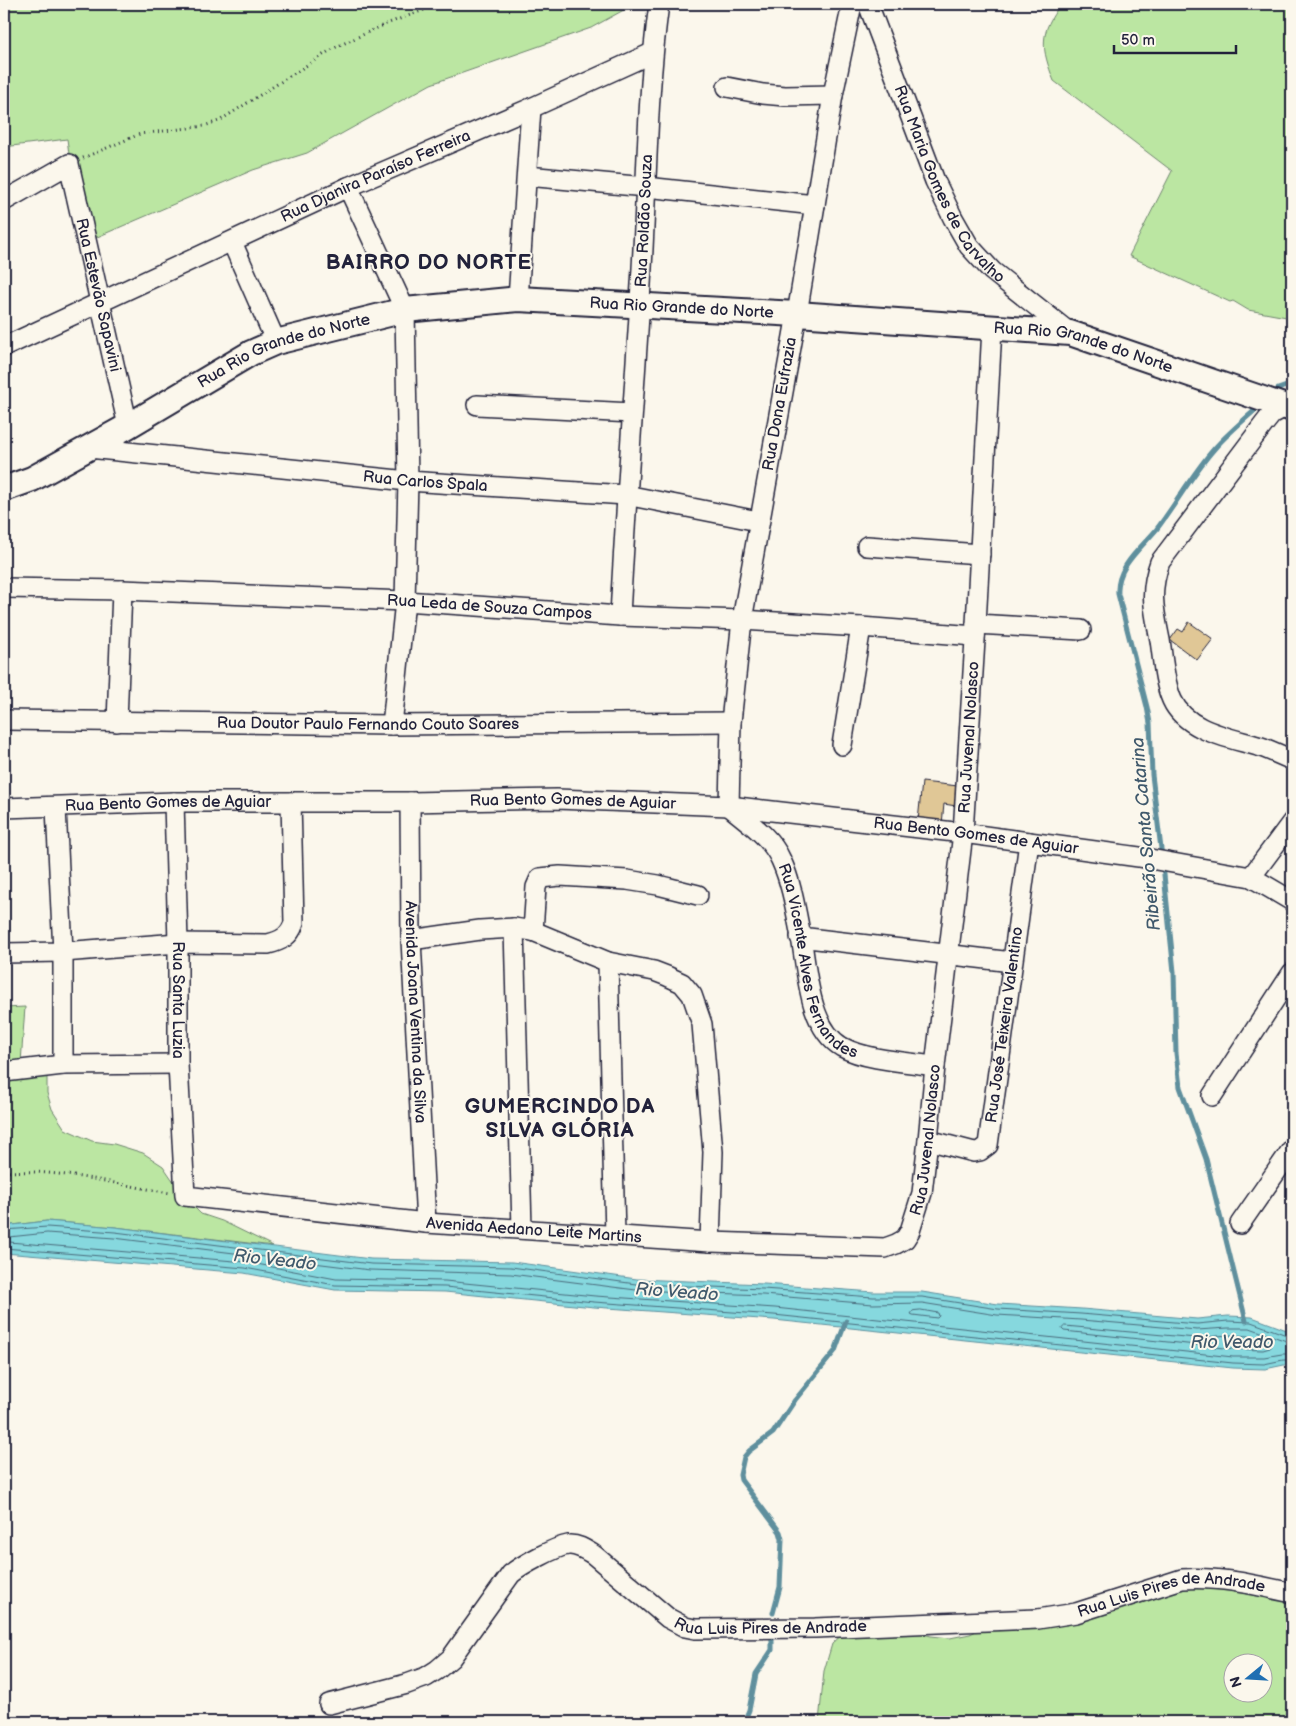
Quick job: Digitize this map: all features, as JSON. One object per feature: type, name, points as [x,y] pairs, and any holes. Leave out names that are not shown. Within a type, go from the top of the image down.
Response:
[{"type":"main road","name":"Rua Rio Grande do Norte","points":[[4,489],[32,479],[128,426],[244,357],[276,342],[405,310],[518,299],[797,314],[1070,333],[1289,408]]},
{"type":"street","name":"Rua Roldão Souza","points":[[620,616],[646,187],[652,53],[659,4]]},
{"type":"street","name":"Rua Dona Eufrazia","points":[[729,806],[731,722],[742,620],[758,521],[797,314],[833,95],[852,4]]},
{"type":"street","name":"Rua Maria Gomes de Carvalho","points":[[868,4],[935,181],[969,246],[992,271],[1070,333]]},
{"type":"street","name":"Rua Djanira Paraíso Ferreira","points":[[4,347],[99,301],[232,242],[348,187],[652,53]]},
{"type":"street","points":[[727,87],[786,96],[833,95]]},
{"type":"street","points":[[518,299],[530,108]]},
{"type":"street","points":[[4,201],[69,164]]},
{"type":"street","name":"Rua Estevão Sapavini","points":[[69,164],[128,426]]},
{"type":"street","points":[[526,176],[815,205]]},
{"type":"street","points":[[348,187],[405,310],[408,481],[405,601],[392,725]]},
{"type":"street","points":[[232,242],[276,342]]},
{"type":"street","name":"Rua Juvenal Nolasco","points":[[885,1248],[905,1239],[910,1231],[922,1193],[962,833],[976,630],[992,328]]},
{"type":"street","points":[[477,405],[632,413]]},
{"type":"street","points":[[1289,408],[1272,414],[1160,562],[1154,577],[1153,594],[1167,683],[1173,701],[1182,713],[1197,725],[1210,732],[1265,749],[1292,760]]},
{"type":"street","name":"Rua Carlos Spala","points":[[89,448],[408,481],[626,495],[758,521]]},
{"type":"street","points":[[867,546],[980,554]]},
{"type":"street","name":"Rua Leda de Souza Campos","points":[[4,588],[122,590],[405,601],[620,616],[742,620],[861,627],[1080,630]]},
{"type":"street","points":[[117,722],[122,590]]},
{"type":"street","points":[[842,745],[861,627]]},
{"type":"street","name":"Rua Doutor Paulo Fernando Couto Soares","points":[[4,720],[392,725],[731,722]]},
{"type":"street","name":"Rua Bento Gomes de Aguiar","points":[[4,808],[56,808],[174,802],[410,802],[557,799],[729,806],[1029,842],[1139,857],[1251,877]]},
{"type":"street","name":"Rua Santa Luzia","points":[[174,802],[178,943],[178,1064],[185,1196]]},
{"type":"street","points":[[4,953],[62,952],[178,943],[268,944],[279,942],[292,930],[294,923],[291,802]]},
{"type":"street","name":"Avenida Joana Ventina da Silva","points":[[410,802],[411,940],[426,1223]]},
{"type":"street","name":"Rua Vicente Alves Fernandes","points":[[729,806],[766,837],[781,859],[787,878],[815,1008],[820,1020],[834,1041],[854,1052],[867,1056],[935,1066]]},
{"type":"street","points":[[56,808],[62,952],[63,1065]]},
{"type":"street","points":[[1292,822],[1251,877],[1292,901]]},
{"type":"street","name":"Rua José Teixeira Valentino","points":[[928,1140],[974,1152],[980,1151],[988,1145],[1029,842]]},
{"type":"street","points":[[533,931],[536,887],[540,878],[545,876],[627,880],[658,884],[698,895]]},
{"type":"street","points":[[411,940],[480,930],[514,928],[533,931],[608,962],[654,971],[682,983],[692,995],[702,1024],[713,1152],[710,1242]]},
{"type":"street","points":[[514,928],[522,1229]]},
{"type":"street","points":[[800,936],[1012,962]]},
{"type":"street","points":[[608,962],[615,1235]]},
{"type":"street","points":[[1212,1096],[1292,973]]},
{"type":"street","points":[[4,1072],[63,1065],[178,1064]]},
{"type":"street","points":[[1240,1224],[1292,1148]]},
{"type":"street","name":"Avenida Aedano Leite Martins","points":[[185,1196],[426,1223],[710,1242],[885,1248]]},
{"type":"street","name":"Rua Luis Pires de Andrade","points":[[330,1704],[407,1684],[438,1670],[451,1658],[511,1574],[519,1567],[569,1545],[582,1547],[594,1554],[672,1621],[685,1627],[695,1628],[825,1628],[1038,1619],[1076,1613],[1182,1579],[1199,1578],[1244,1583],[1292,1593]]},
{"type":"path","points":[[69,164],[105,147],[140,134],[158,130],[195,128],[219,121],[334,48],[386,24],[440,4]]},
{"type":"path","points":[[4,1172],[47,1172],[185,1196]]},
{"type":"green space","points":[[4,4],[631,4],[631,6],[591,28],[431,84],[307,153],[253,170],[81,244],[67,139],[4,147]]},
{"type":"green space","points":[[1061,4],[1292,4],[1292,318],[1248,310],[1233,301],[1230,302],[1129,256],[1172,171],[1054,81],[1044,41],[1049,24]]},
{"type":"green space","points":[[25,1007],[20,1077],[47,1076],[47,1093],[52,1109],[65,1129],[92,1141],[114,1144],[143,1153],[163,1166],[185,1198],[201,1214],[222,1221],[273,1246],[115,1227],[47,1221],[4,1226],[4,1008]]},
{"type":"green space","points":[[1159,1579],[1292,1597],[1292,1722],[819,1722],[824,1671],[832,1644],[847,1630],[889,1625],[931,1636],[950,1638],[970,1634],[996,1622],[1085,1607]]},
{"type":"water","name":"Rio Veado","points":[[47,1221],[115,1227],[371,1259],[512,1262],[637,1279],[764,1284],[874,1292],[922,1292],[998,1304],[1197,1319],[1228,1316],[1252,1317],[1292,1332],[1292,1365],[1265,1369],[1233,1368],[774,1320],[594,1307],[445,1292],[335,1290],[244,1273],[4,1253],[4,1226]]},
{"type":"building","points":[[1189,622],[1213,639],[1197,660],[1170,640],[1178,629],[1183,632]]},
{"type":"building","points":[[922,782],[958,786],[956,806],[944,804],[942,824],[918,821]]},
{"type":"waterway","name":"Ribeirão Santa Catarina","points":[[1273,394],[1278,389],[1292,384]]},
{"type":"waterway","name":"Ribeirão Santa Catarina","points":[[1162,857],[1152,775],[1150,723],[1118,594],[1118,584],[1130,559],[1156,530],[1206,459],[1225,437],[1261,405]]},
{"type":"waterway","name":"Ribeirão Santa Catarina","points":[[1163,865],[1174,972],[1176,1053],[1180,1087],[1206,1159],[1246,1321]]},
{"type":"waterway","points":[[773,1613],[780,1587],[782,1539],[780,1532],[741,1480],[740,1475],[744,1457],[773,1433],[795,1400],[835,1351],[846,1321]]},
{"type":"waterway","points":[[744,1722],[749,1710],[756,1674],[772,1650],[772,1632]]},
{"type":"district","name":"BAIRRO DO NORTE","points":[[429,262]]},
{"type":"district","name":"GUMERCINDO DA SILVA GLÓRIA","points":[[560,1118]]}]
